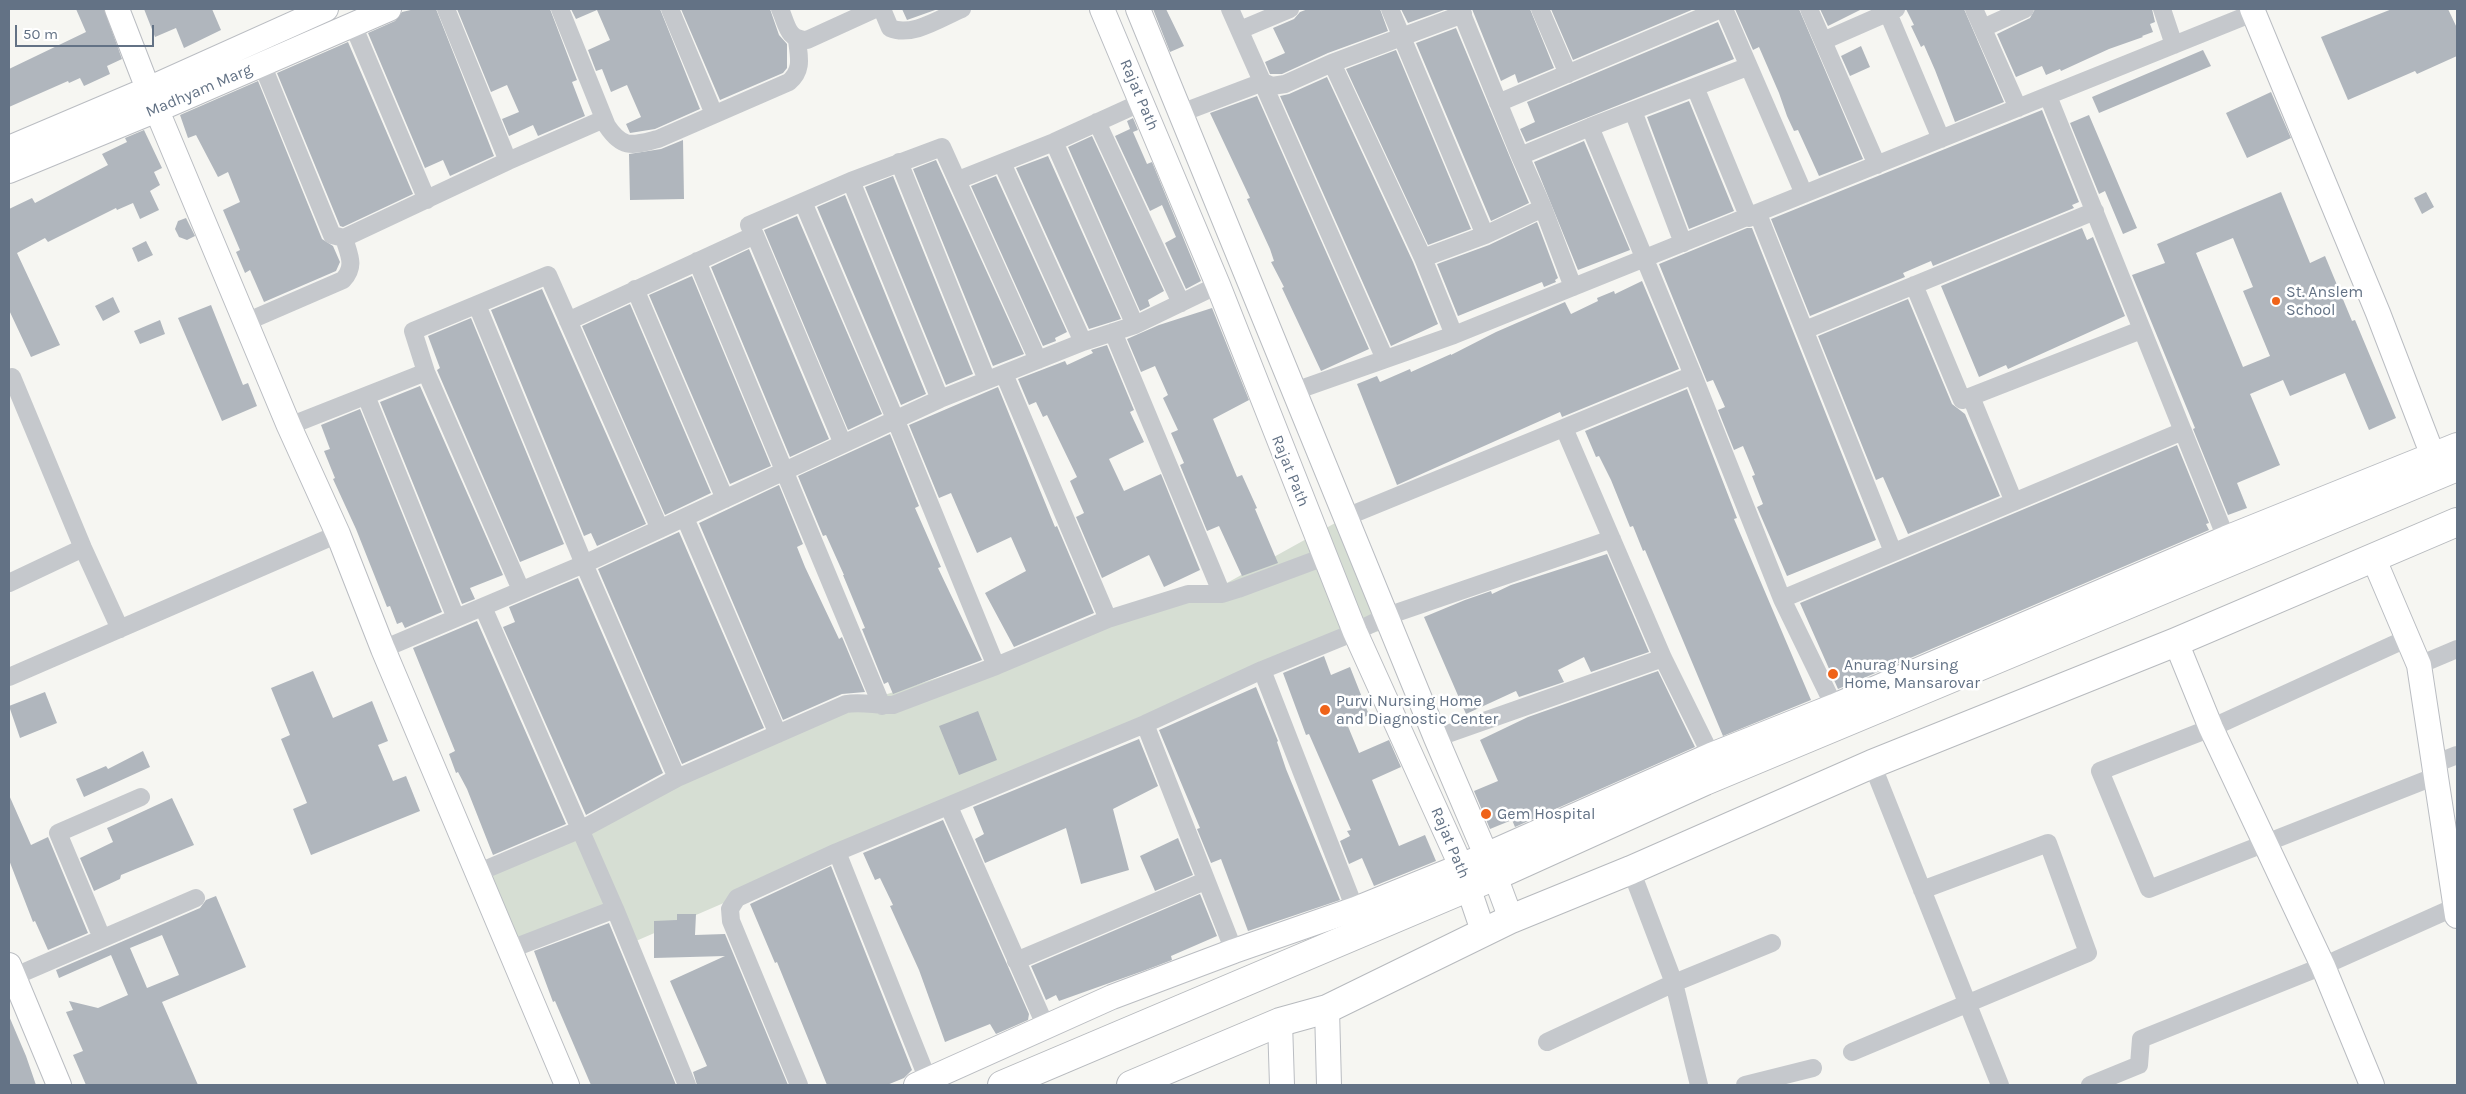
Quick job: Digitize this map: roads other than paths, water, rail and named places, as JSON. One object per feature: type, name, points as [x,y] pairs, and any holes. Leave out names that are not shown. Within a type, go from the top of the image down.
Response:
[{"type":"highway","points":[[1002,1085],[1490,866],[1706,780],[2445,462]]},
{"type":"highway","points":[[1131,1085],[1280,1022],[1327,1009],[1511,919],[1631,870],[1872,764],[2176,642],[2457,522]]},
{"type":"street","points":[[117,9],[152,100],[289,426],[338,534],[383,648],[568,1085]]},
{"type":"street","name":"Madhyam Marg","points":[[9,171],[152,100],[326,9]]},
{"type":"street","name":"Madhyam Marg","points":[[9,148],[262,64],[389,9]]},
{"type":"street","points":[[446,9],[508,160]]},
{"type":"street","points":[[560,9],[604,119],[616,140],[626,144],[639,144],[658,138],[789,82],[798,75],[800,64],[797,40]]},
{"type":"street","points":[[670,9],[714,114]]},
{"type":"street","points":[[780,9],[790,35],[797,40],[807,40],[875,9]]},
{"type":"street","points":[[882,9],[890,28],[896,31],[909,32],[962,9]]},
{"type":"street","name":"Rajat Path","points":[[1102,9],[1218,286],[1355,632],[1465,877],[1483,932]]},
{"type":"street","name":"Rajat Path","points":[[1138,9],[1511,919]]},
{"type":"street","points":[[1230,9],[1385,359]]},
{"type":"street","points":[[1240,30],[1290,9]]},
{"type":"street","points":[[1390,9],[1485,234]]},
{"type":"street","points":[[1540,9],[1568,74]]},
{"type":"street","points":[[1498,103],[1722,9],[1804,194]]},
{"type":"street","points":[[1809,9],[1878,164]]},
{"type":"street","points":[[1974,9],[2018,108]]},
{"type":"street","points":[[1982,28],[2025,9]]},
{"type":"street","points":[[2162,9],[2174,45]]},
{"type":"street","points":[[1823,41],[1892,11],[1941,138]]},
{"type":"street","points":[[1295,391],[1454,335],[1754,216],[1941,138],[2174,45],[2252,11],[2378,313],[2445,462]]},
{"type":"street","points":[[1181,113],[1263,82],[1272,86],[1285,84],[1332,63],[1402,38],[1461,12],[1543,208],[1573,287]]},
{"type":"street","points":[[352,25],[426,200]]},
{"type":"street","points":[[1332,63],[1423,258],[1454,335]]},
{"type":"street","points":[[262,64],[332,235],[344,238],[508,160],[604,119]]},
{"type":"street","points":[[1520,156],[1747,67]]},
{"type":"street","points":[[1695,87],[1805,330],[1893,552]]},
{"type":"street","points":[[2048,96],[2226,538]]},
{"type":"street","points":[[958,180],[1054,142],[1142,102]]},
{"type":"street","points":[[1633,111],[1683,243]]},
{"type":"street","points":[[1097,122],[1180,303]]},
{"type":"street","points":[[1590,127],[1643,259],[1693,375],[1782,599],[1834,706]]},
{"type":"street","points":[[1054,142],[1135,325]]},
{"type":"street","points":[[843,444],[755,235],[748,225],[851,181],[942,146],[1038,360]]},
{"type":"street","points":[[899,162],[987,380]]},
{"type":"street","points":[[1002,162],[1083,342]]},
{"type":"street","points":[[851,181],[940,399]]},
{"type":"street","points":[[802,202],[896,420],[996,666]]},
{"type":"street","points":[[1423,258],[1485,234],[1543,208]]},
{"type":"street","points":[[1805,330],[2095,211]]},
{"type":"street","points":[[568,320],[755,235]]},
{"type":"street","points":[[246,322],[343,280],[350,273],[352,264],[344,238]]},
{"type":"street","points":[[697,261],[786,470],[882,706]]},
{"type":"street","points":[[521,590],[426,372],[412,331],[548,275],[660,529]]},
{"type":"street","points":[[1914,285],[1962,400],[2141,330]]},
{"type":"street","points":[[383,648],[584,564],[940,399],[1083,342],[1135,325],[1218,286]]},
{"type":"street","points":[[634,289],[725,499]]},
{"type":"street","points":[[477,305],[584,564],[677,778]]},
{"type":"street","points":[[1114,332],[1222,594]]},
{"type":"street","points":[[289,426],[426,372]]},
{"type":"street","points":[[1004,374],[1108,619]]},
{"type":"street","points":[[1346,517],[1693,375]]},
{"type":"street","points":[[12,377],[83,548],[120,629]]},
{"type":"street","points":[[366,396],[456,618]]},
{"type":"street","points":[[1971,397],[2014,502]]},
{"type":"street","points":[[1564,428],[1663,658],[1711,756]]},
{"type":"street","points":[[1782,599],[2183,431]]},
{"type":"street","points":[[1490,866],[1711,756],[1834,706],[2226,538],[2445,462],[2457,445]]},
{"type":"street","points":[[686,518],[778,734]]},
{"type":"street","points":[[9,677],[338,534]]},
{"type":"street","points":[[800,1085],[731,921],[730,909],[737,898],[837,852],[1145,724],[1262,670],[1355,632],[1386,616],[1612,539]]},
{"type":"street","points":[[9,583],[83,548]]},
{"type":"street","points":[[477,873],[579,829],[677,778],[846,704],[860,701],[882,706],[893,705],[996,666],[1108,619],[1188,594],[1222,594],[1324,557]]},
{"type":"street","points":[[2090,1085],[2140,1065],[2140,1039],[2456,911],[2447,840],[2419,665],[2373,557]]},
{"type":"street","points":[[483,607],[615,909],[687,1085]]},
{"type":"street","points":[[2408,638],[2211,728],[2100,771],[2149,889],[2435,770],[2457,756]]},
{"type":"street","points":[[2176,642],[2211,728],[2323,966],[2366,1083]]},
{"type":"street","points":[[2419,665],[2457,649]]},
{"type":"street","points":[[1436,738],[1663,658]]},
{"type":"street","points":[[1262,670],[1355,909]]},
{"type":"street","points":[[1145,724],[1234,952]]},
{"type":"street","points":[[1872,764],[2000,1085]]},
{"type":"street","points":[[102,938],[58,833],[140,797]]},
{"type":"street","points":[[949,807],[1046,1027]]},
{"type":"street","points":[[1852,1052],[1968,1005],[2088,952],[2048,843],[1922,890]]},
{"type":"street","points":[[837,852],[922,1083],[1112,998],[1355,909],[1465,877]]},
{"type":"street","points":[[1631,870],[1674,983],[1699,1085]]},
{"type":"street","points":[[1016,961],[1205,881]]},
{"type":"street","points":[[59,1085],[11,971],[102,938],[196,898]]},
{"type":"street","points":[[512,949],[615,909]]},
{"type":"street","points":[[1546,1042],[1674,983],[1772,943]]},
{"type":"street","points":[[1327,1009],[1329,1085]]},
{"type":"street","points":[[1280,1022],[1282,1085]]},
{"type":"street","points":[[1745,1085],[1813,1068]]},
{"type":"place","name":"St. Anslem School","points":[[2276,301]]},
{"type":"place","name":"Anurag Nursing Home, Mansarovar","points":[[1833,674]]},
{"type":"place","name":"Purvi Nursing Home and Diagnostic Center","points":[[1325,710]]},
{"type":"place","name":"Gem Hospital","points":[[1486,814]]}]
